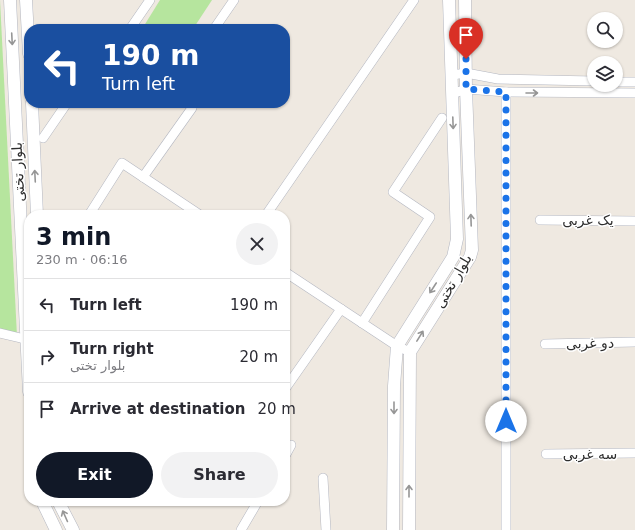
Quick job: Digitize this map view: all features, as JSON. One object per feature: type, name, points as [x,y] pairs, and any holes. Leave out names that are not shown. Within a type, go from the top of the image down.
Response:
[{"type":"street","name":"بلوار تختی","points":[[10,0],[24,264]]},
{"type":"street","points":[[26,0],[27,24]]},
{"type":"street","points":[[133,24],[150,0]]},
{"type":"street","points":[[217,24],[234,0]]},
{"type":"street","points":[[269,210],[414,0]]},
{"type":"street","name":"بلوار تختی","points":[[394,530],[394,386],[397,346],[453,257],[457,239],[449,0]]},
{"type":"street","name":"بلوار تختی","points":[[410,352],[470,257],[472,250],[466,89],[465,0]]},
{"type":"street","points":[[452,75],[466,74],[498,80],[587,81]]},
{"type":"street","points":[[623,82],[635,82]]},
{"type":"street","points":[[452,94],[466,89],[506,92],[635,93]]},
{"type":"street","points":[[506,92],[506,530]]},
{"type":"street","name":"بلوار تختی","points":[[32,108],[37,210]]},
{"type":"street","points":[[43,138],[64,108]]},
{"type":"street","points":[[143,177],[192,108]]},
{"type":"street","points":[[362,323],[430,217],[393,192],[442,118]]},
{"type":"street","points":[[91,210],[122,163],[192,210]]},
{"type":"street","name":"یک غربی","points":[[540,220],[635,221]]},
{"type":"street","points":[[290,275],[397,346],[410,352],[409,530]]},
{"type":"street","points":[[290,381],[341,309]]},
{"type":"street","points":[[0,333],[24,338]]},
{"type":"street","name":"دو غربی","points":[[545,344],[635,342]]},
{"type":"street","name":"سه غربی","points":[[546,454],[635,453]]},
{"type":"street","points":[[323,478],[326,530]]},
{"type":"street","points":[[44,506],[56,530]]},
{"type":"street","points":[[61,506],[73,530]]},
{"type":"street","points":[[240,530],[255,506]]},
{"type":"green space","points":[[0,0],[17,336],[0,332]]},
{"type":"green space","points":[[160,0],[212,0],[196,24],[145,24]]},
{"type":"route","points":[[466,59],[466,89],[506,92],[506,421]]}]
